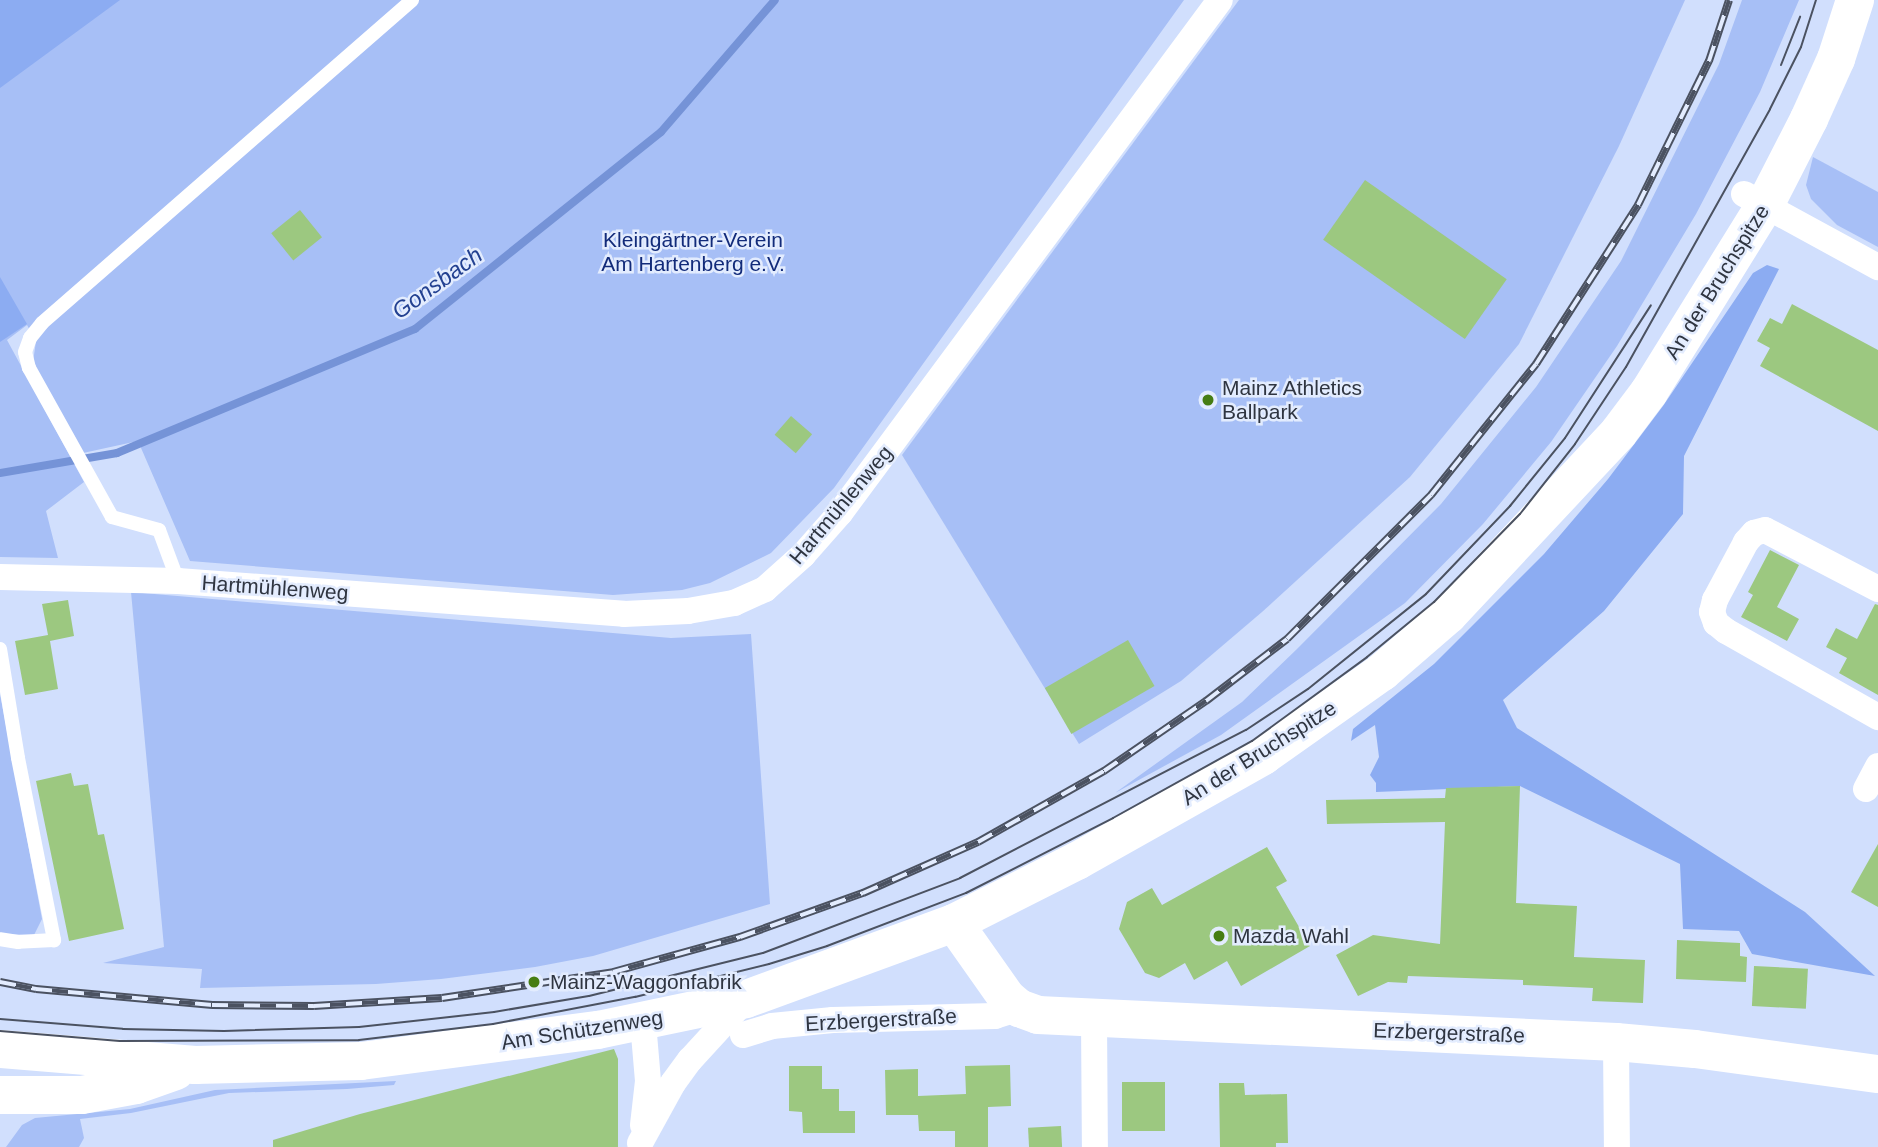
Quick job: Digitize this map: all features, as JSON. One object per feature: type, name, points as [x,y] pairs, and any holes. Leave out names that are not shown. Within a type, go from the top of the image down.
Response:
[{"type":"main road","name":"An der Bruchspitze","points":[[1754,199],[1812,57],[1832,0]]},
{"type":"main road","name":"An der Bruchspitze","points":[[954,923],[1089,854],[1263,755],[1314,722],[1382,672],[1448,615],[1528,532],[1645,364],[1809,119],[1836,59],[1855,0]]},
{"type":"main road","points":[[954,923],[1007,998],[1019,1008]]},
{"type":"main road","name":"Am Schützenweg","points":[[5,1051],[195,1065],[361,1061],[643,1023],[744,1017],[954,923]]},
{"type":"main road","name":"Erzbergerstraße","points":[[1019,1008],[1038,1015],[1616,1042],[1695,1049],[1878,1074]]},
{"type":"main road","name":"Am Schützenweg","points":[[9,1101],[108,1091],[195,1065]]},
{"type":"street","name":"Hartmühlenweg","points":[[0,577],[178,581],[624,614],[688,611],[734,603],[765,589],[803,555],[840,513],[1220,0]]},
{"type":"street","points":[[1754,199],[1878,267]]},
{"type":"street","points":[[1878,589],[1765,530],[1754,533],[1746,542],[1712,612],[1716,623],[1726,631],[1878,717]]},
{"type":"street","name":"Erzbergerstraße","points":[[744,1017],[772,1027],[833,1020],[995,1016],[1019,1008]]},
{"type":"street","points":[[640,1145],[673,1083],[690,1060],[744,1017]]},
{"type":"street","points":[[1094,1018],[1096,1147]]},
{"type":"street","points":[[640,1145],[648,1081],[643,1023]]},
{"type":"street","points":[[1616,1042],[1617,1147]]},
{"type":"lane","points":[[178,581],[159,530],[112,517],[29,368],[25,352],[30,338],[42,323],[412,0]]},
{"type":"lane","points":[[0,649],[18,758],[54,940],[18,942],[0,939]]},
{"type":"green space","name":"Kleingärtner-Verein Am Hartenberg e.V.","points":[[0,0],[1184,0],[834,488],[771,553],[710,583],[682,590],[613,595],[190,561],[138,441],[83,453],[33,362],[36,341],[27,325],[7,340],[84,482],[46,511],[58,558],[0,557]]},
{"type":"green space","name":"Mainz Athletics Ballpark","points":[[1239,0],[1685,0],[1619,146],[1519,344],[1410,477],[1262,612],[1181,681],[1079,744],[902,455]]},
{"type":"green space","points":[[1742,0],[1799,0],[1760,92],[1696,214],[1617,346],[1551,442],[1483,524],[1405,603],[1221,735],[1115,793],[1242,702],[1297,649],[1441,504],[1536,387],[1621,261],[1719,64]]},
{"type":"green space","points":[[1813,157],[1878,192],[1878,247],[1837,225],[1811,199],[1806,185]]},
{"type":"green space","points":[[131,592],[671,638],[751,634],[770,904],[593,956],[535,967],[441,979],[376,984],[200,988],[202,969],[103,963],[164,947]]},
{"type":"green space","points":[[0,694],[42,919],[34,935],[0,934]]},
{"type":"green space","points":[[396,1081],[394,1085],[347,1089],[229,1093],[131,1113],[80,1119],[84,1138],[79,1147],[6,1147],[22,1125],[35,1118],[130,1109],[215,1090]]},
{"type":"shaded area","points":[[0,0],[120,0],[0,88]]},
{"type":"shaded area","points":[[1767,265],[1779,269],[1684,456],[1683,514],[1604,611],[1503,700],[1517,728],[1805,912],[1875,976],[1752,954],[1739,931],[1683,929],[1680,864],[1520,786],[1376,792],[1376,783],[1370,775],[1379,757],[1375,725],[1351,741],[1353,729],[1434,664],[1544,554],[1608,479],[1663,406],[1753,273]]},
{"type":"shaded area","points":[[0,277],[27,324],[0,342]]},
{"type":"building","points":[[1365,180],[1507,279],[1465,339],[1323,240]]},
{"type":"building","points":[[300,210],[322,237],[293,260],[271,233]]},
{"type":"building","points":[[1792,304],[1878,350],[1878,431],[1760,366],[1770,348],[1757,341],[1770,318],[1782,324]]},
{"type":"building","points":[[791,416],[812,434],[796,453],[775,435]]},
{"type":"building","points":[[1770,550],[1799,565],[1777,607],[1799,619],[1787,641],[1741,617],[1753,595],[1748,592]]},
{"type":"building","points":[[68,600],[74,636],[50,641],[58,689],[25,695],[15,641],[48,635],[42,604]]},
{"type":"building","points":[[1875,604],[1878,605],[1878,695],[1839,673],[1847,658],[1826,647],[1836,628],[1857,639]]},
{"type":"building","points":[[1128,640],[1154,686],[1071,734],[1045,688]]},
{"type":"building","points":[[71,773],[74,786],[88,784],[98,835],[104,834],[124,929],[69,941],[36,781]]},
{"type":"building","points":[[1520,786],[1516,903],[1577,906],[1574,957],[1645,960],[1643,1003],[1592,1001],[1593,988],[1523,985],[1523,980],[1408,976],[1407,983],[1388,982],[1358,996],[1336,955],[1373,935],[1440,944],[1445,822],[1327,824],[1326,800],[1445,798],[1446,788]]},
{"type":"building","points":[[1878,844],[1878,907],[1851,892]]},
{"type":"building","points":[[1267,847],[1287,881],[1276,887],[1310,946],[1241,986],[1227,961],[1194,980],[1185,963],[1159,978],[1145,973],[1119,929],[1127,902],[1152,888],[1162,905]]},
{"type":"building","points":[[1677,940],[1740,943],[1740,956],[1747,957],[1746,982],[1676,979]]},
{"type":"building","points":[[1754,966],[1808,969],[1806,1009],[1752,1006]]},
{"type":"building","points":[[614,1049],[618,1059],[618,1147],[273,1147],[273,1140],[360,1114]]},
{"type":"building","points":[[1010,1065],[1011,1106],[988,1107],[988,1147],[955,1147],[955,1131],[919,1131],[918,1115],[886,1115],[885,1070],[918,1069],[918,1096],[966,1094],[965,1066]]},
{"type":"building","points":[[789,1066],[822,1066],[822,1089],[839,1089],[839,1111],[855,1111],[855,1133],[803,1133],[802,1112],[789,1111]]},
{"type":"building","points":[[1122,1082],[1165,1082],[1165,1131],[1122,1131]]},
{"type":"building","points":[[1219,1083],[1244,1083],[1245,1095],[1287,1094],[1288,1143],[1276,1143],[1276,1147],[1220,1147]]},
{"type":"building","points":[[1061,1126],[1062,1147],[1029,1147],[1028,1128]]},
{"type":"waterway","name":"Gonsbach","points":[[0,473],[117,453],[415,329],[661,132],[775,0]]},
{"type":"tram line","points":[[0,1031],[120,1041],[359,1040],[493,1024],[635,997],[769,964],[827,946],[966,893],[1113,818],[1252,741],[1367,657],[1434,602],[1520,514],[1575,444],[1626,367],[1770,109],[1801,47],[1816,0]]},
{"type":"tram line","points":[[1781,65],[1800,17]]},
{"type":"tram line","points":[[0,1019],[123,1029],[224,1031],[359,1027],[494,1012],[589,996],[763,953],[960,878],[1246,730],[1308,689],[1426,594],[1510,506],[1565,438],[1651,305]]},
{"type":"railway","points":[[0,982],[36,989],[212,1005],[314,1006],[442,998],[613,972],[740,937],[863,893],[978,842],[1104,771],[1206,701],[1287,639],[1431,495],[1536,364],[1638,205],[1709,61],[1729,0]]},
{"type":"place","name":"Mainz Athletics Ballpark","points":[[1208,400]]},
{"type":"place","name":"Mazda Wahl","points":[[1219,936]]},
{"type":"place","name":"Mainz-Waggonfabrik","points":[[534,982]]}]
